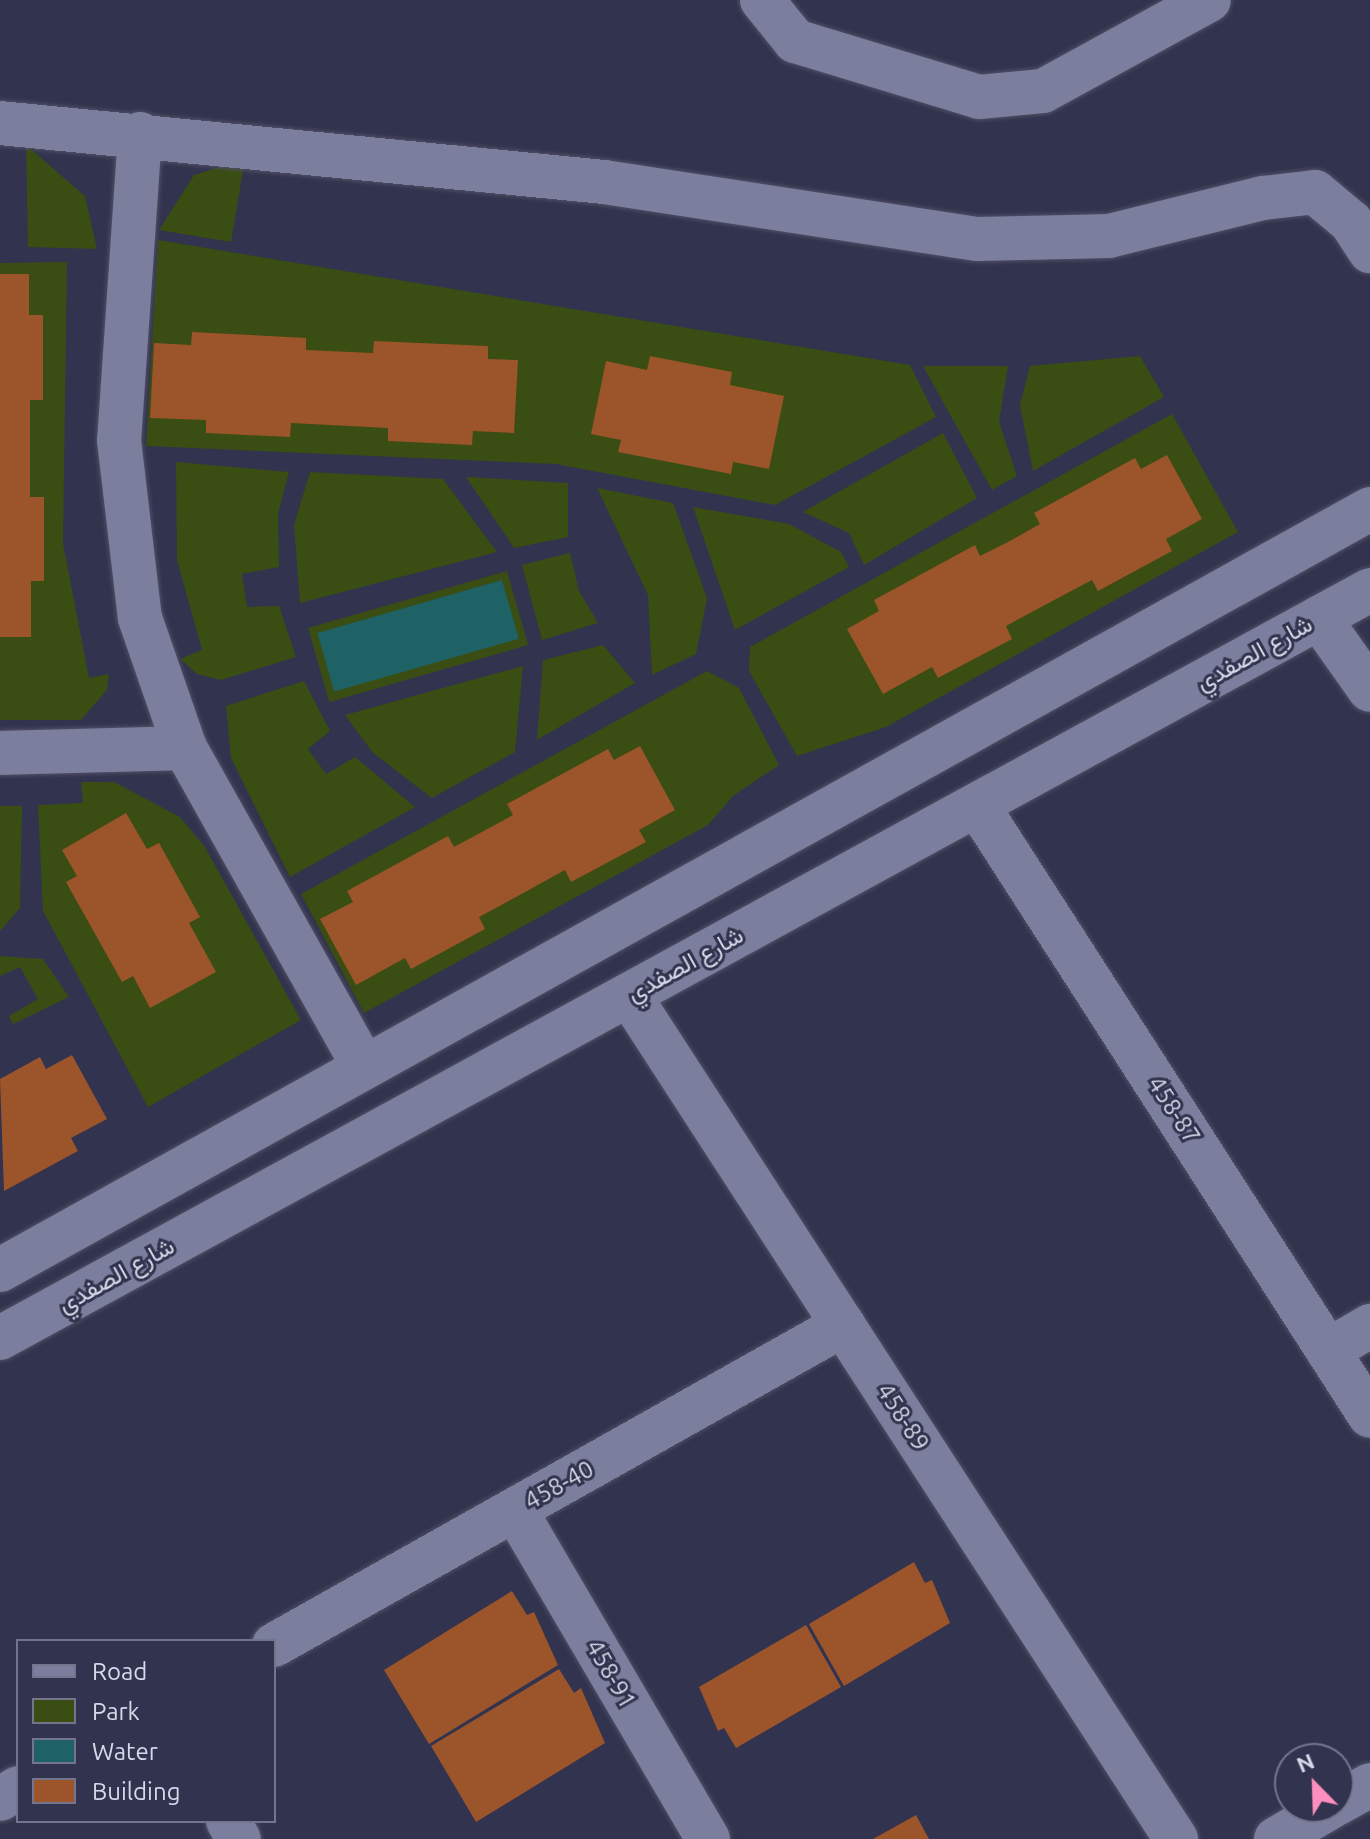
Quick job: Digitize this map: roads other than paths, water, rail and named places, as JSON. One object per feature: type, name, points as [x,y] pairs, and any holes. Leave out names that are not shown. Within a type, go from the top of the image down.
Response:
[{"type":"street","points":[[762,0],[795,41],[979,97],[1043,91],[1198,1]]},
{"type":"street","points":[[0,123],[140,134],[604,182],[977,239],[1109,236],[1263,198],[1315,192],[1351,222],[1370,251]]},
{"type":"street","points":[[140,134],[119,440],[126,547],[150,654],[185,748],[364,1067]]},
{"type":"street","points":[[0,1270],[1370,509]]},
{"type":"street","name":"شارع الصفدي","points":[[0,1338],[1370,590]]},
{"type":"street","points":[[1319,618],[1370,690]]},
{"type":"street","points":[[0,753],[185,748]]},
{"type":"street","points":[[847,801],[881,857]]},
{"type":"street","name":"458-87","points":[[977,805],[1370,1416]]},
{"type":"street","points":[[797,829],[831,885]]},
{"type":"street","name":"458-89","points":[[629,995],[1176,1839]]},
{"type":"street","name":"458-40","points":[[276,1644],[843,1325]]},
{"type":"street","points":[[1329,1350],[1370,1326]]},
{"type":"street","name":"458-91","points":[[515,1510],[708,1839]]},
{"type":"street","points":[[1276,1839],[1304,1823]]},
{"type":"water","points":[[502,580],[519,639],[334,692],[317,633]]}]
